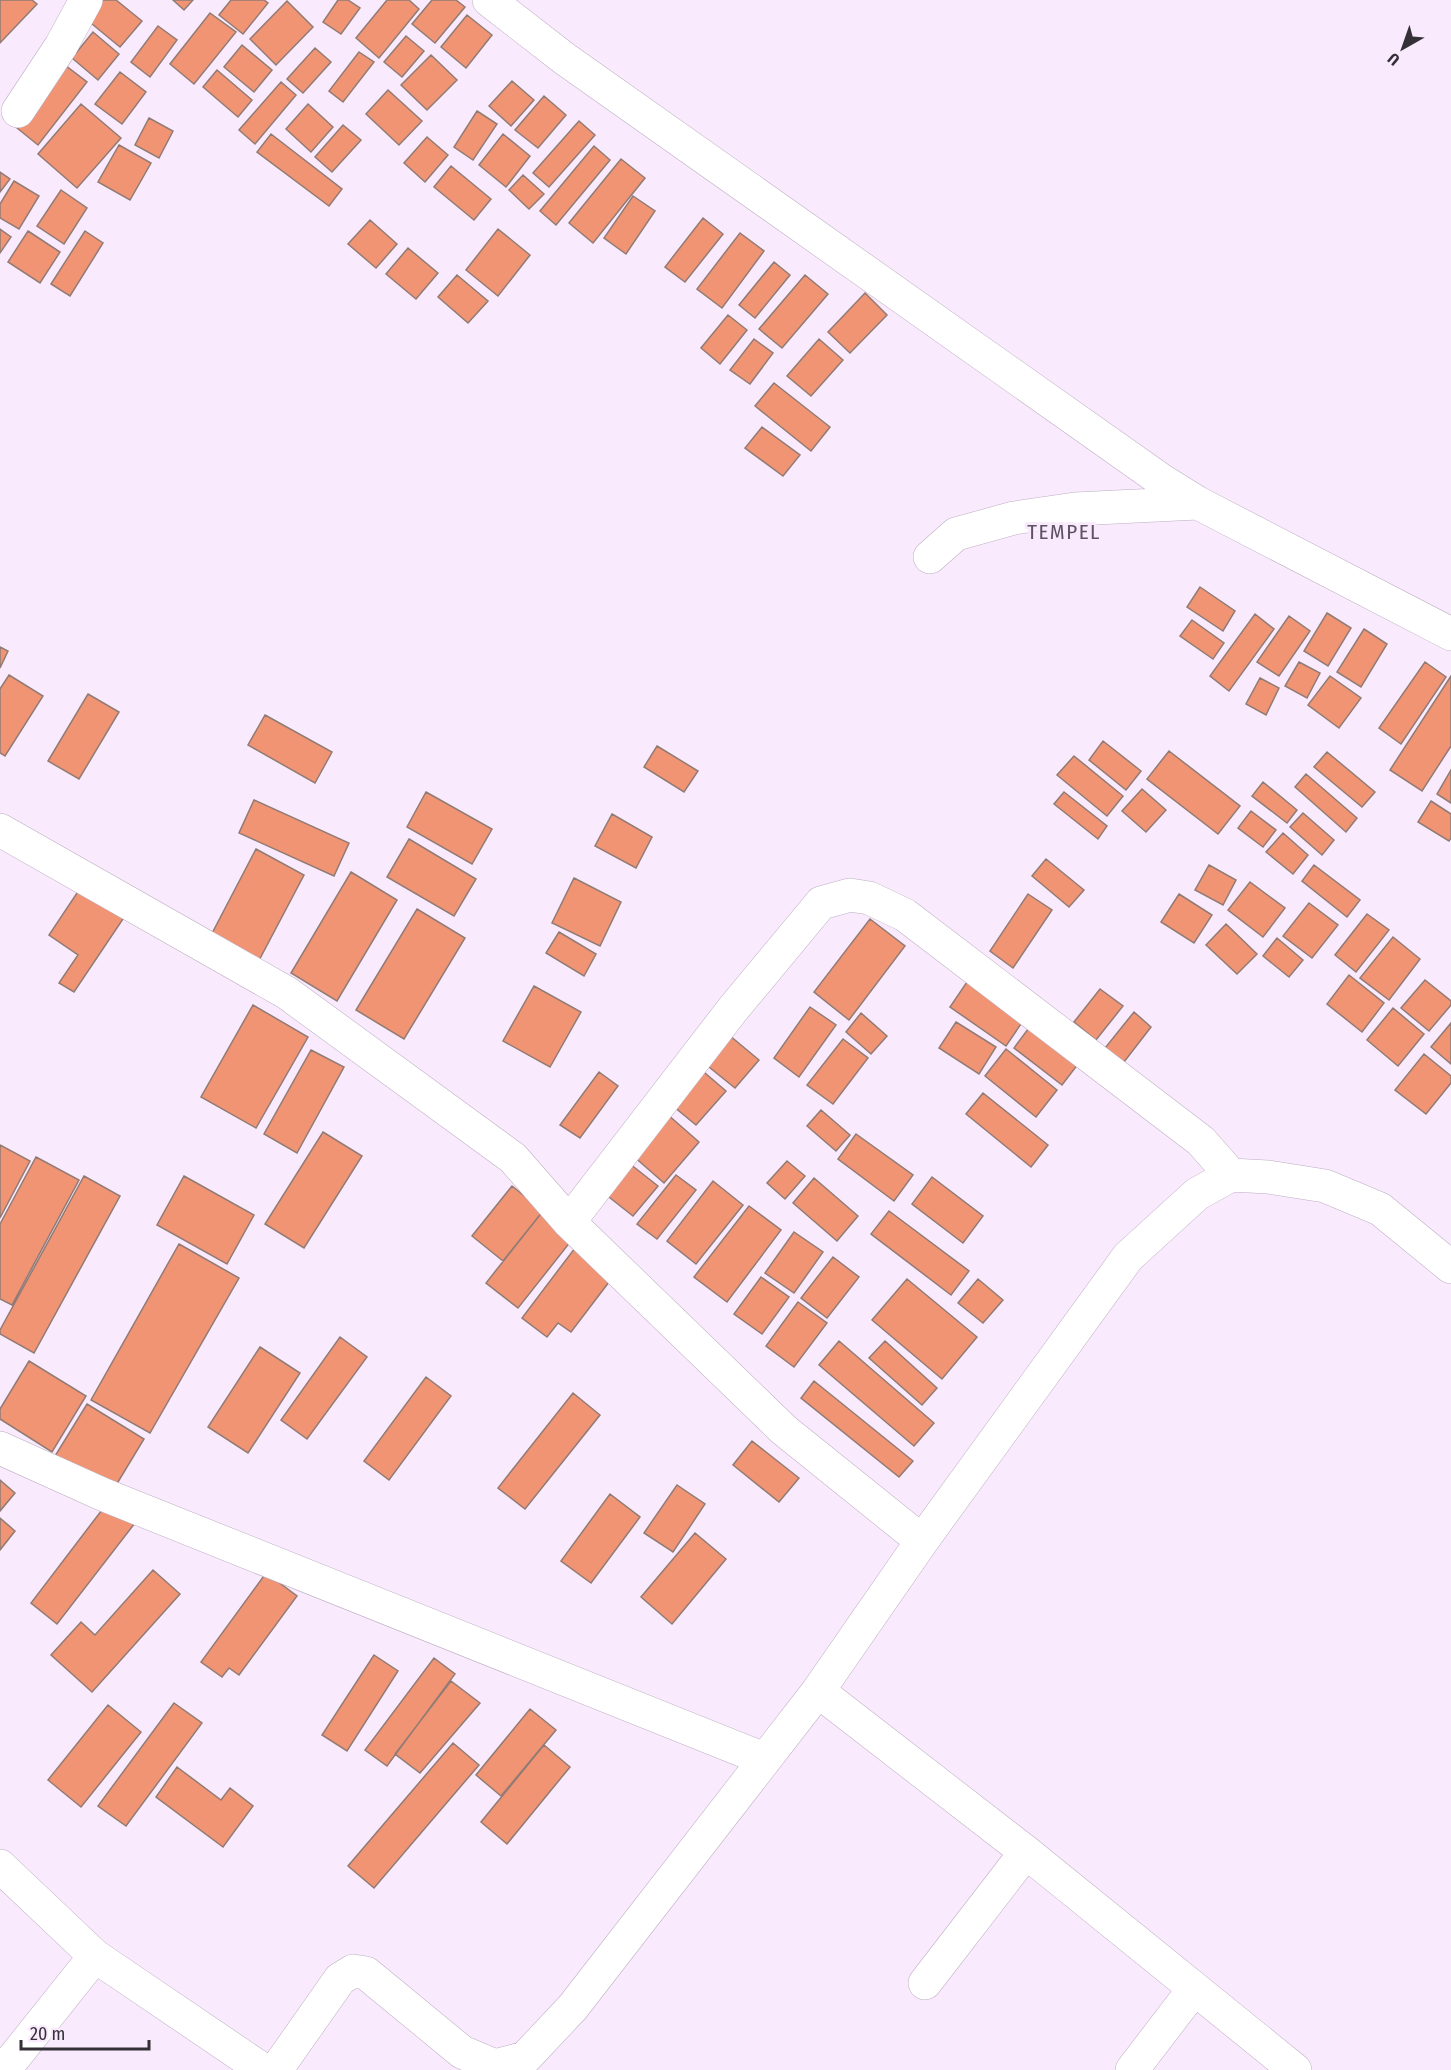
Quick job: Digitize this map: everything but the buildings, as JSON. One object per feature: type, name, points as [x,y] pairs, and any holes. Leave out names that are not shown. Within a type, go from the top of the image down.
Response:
[{"type":"street","points":[[18,111],[60,46],[86,0]]},
{"type":"street","points":[[489,0],[565,59],[1161,480],[1198,502],[1451,634]]},
{"type":"street","points":[[930,557],[956,534],[1014,518],[1075,509],[1198,502]]},
{"type":"street","points":[[0,830],[287,993],[513,1158],[569,1222],[784,1430],[922,1541]]},
{"type":"street","points":[[569,1222],[733,1009],[821,903],[850,895],[869,898],[905,915],[1201,1141],[1232,1174]]},
{"type":"street","points":[[276,2070],[340,1979],[353,1971],[366,1973],[462,2052],[495,2066],[525,2058],[573,2007],[818,1691],[922,1541],[1128,1257],[1197,1194],[1232,1174],[1325,1186],[1380,1209],[1451,1267]]},
{"type":"street","points":[[0,1448],[102,1494],[764,1759]]},
{"type":"street","points":[[818,1691],[1026,1852],[1295,2070]]},
{"type":"street","points":[[925,1983],[1026,1852]]},
{"type":"street","points":[[0,1866],[95,1956],[263,2070]]},
{"type":"street","points":[[4,2070],[95,1956]]},
{"type":"street","points":[[1132,2070],[1194,1989]]},
{"type":"district","name":"TEMPEL","points":[[1064,532]]}]
